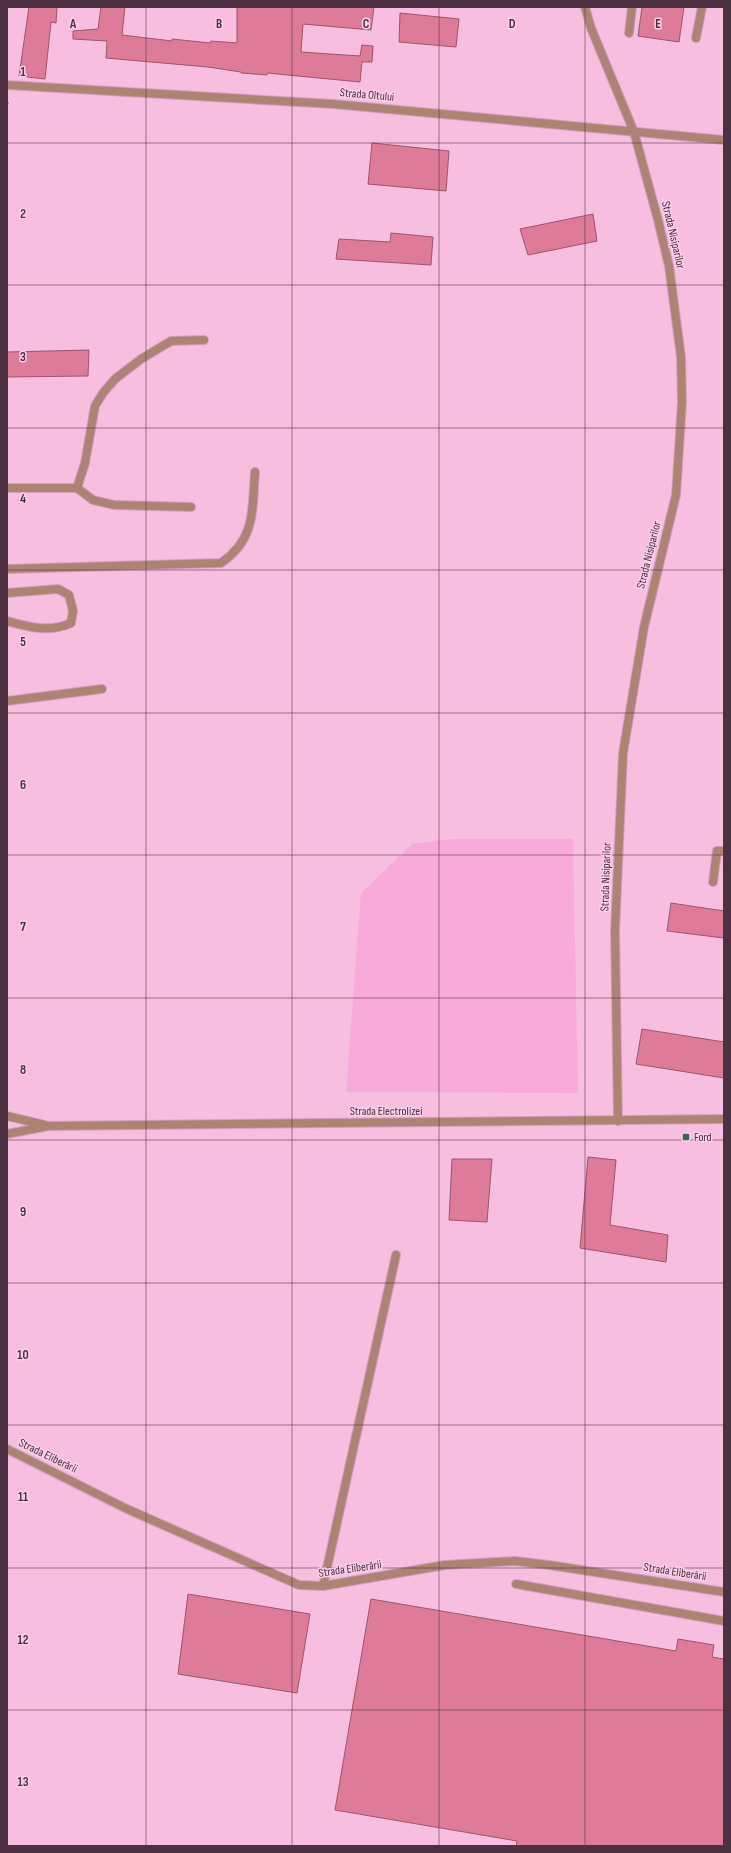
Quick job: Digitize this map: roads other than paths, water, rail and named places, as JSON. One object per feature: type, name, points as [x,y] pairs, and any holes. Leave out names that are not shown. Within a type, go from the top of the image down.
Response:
[{"type":"street","name":"Strada Nisiparilor","points":[[585,7],[591,28],[634,132],[669,266],[681,357],[682,402],[676,494],[644,627],[623,753],[615,931],[618,1121]]},
{"type":"street","points":[[629,33],[632,7]]},
{"type":"street","points":[[696,38],[702,7]]},
{"type":"street","name":"Strada Oltului","points":[[7,85],[333,104],[724,140]]},
{"type":"street","points":[[77,488],[85,463],[95,406],[103,393],[115,379],[141,359],[171,341],[204,340]]},
{"type":"street","points":[[7,569],[221,563],[235,553],[246,537],[251,520],[255,472]]},
{"type":"street","points":[[7,488],[77,488],[93,500],[114,505],[191,507]]},
{"type":"street","points":[[7,593],[58,589],[69,595],[73,611],[71,623],[61,628],[34,629],[7,620]]},
{"type":"street","points":[[7,701],[102,689]]},
{"type":"street","points":[[713,882],[717,851],[724,851]]},
{"type":"street","name":"Strada Electrolizei","points":[[7,1116],[48,1126]]},
{"type":"street","name":"Strada Electrolizei","points":[[7,1134],[48,1126],[724,1119]]},
{"type":"street","points":[[323,1586],[396,1255]]},
{"type":"street","name":"Strada Eliberării","points":[[7,1450],[127,1509],[298,1585],[323,1586],[445,1565],[515,1561],[549,1564],[724,1592]]},
{"type":"street","points":[[516,1584],[724,1621]]},
{"type":"place","name":"Ford","points":[[686,1137]]}]
